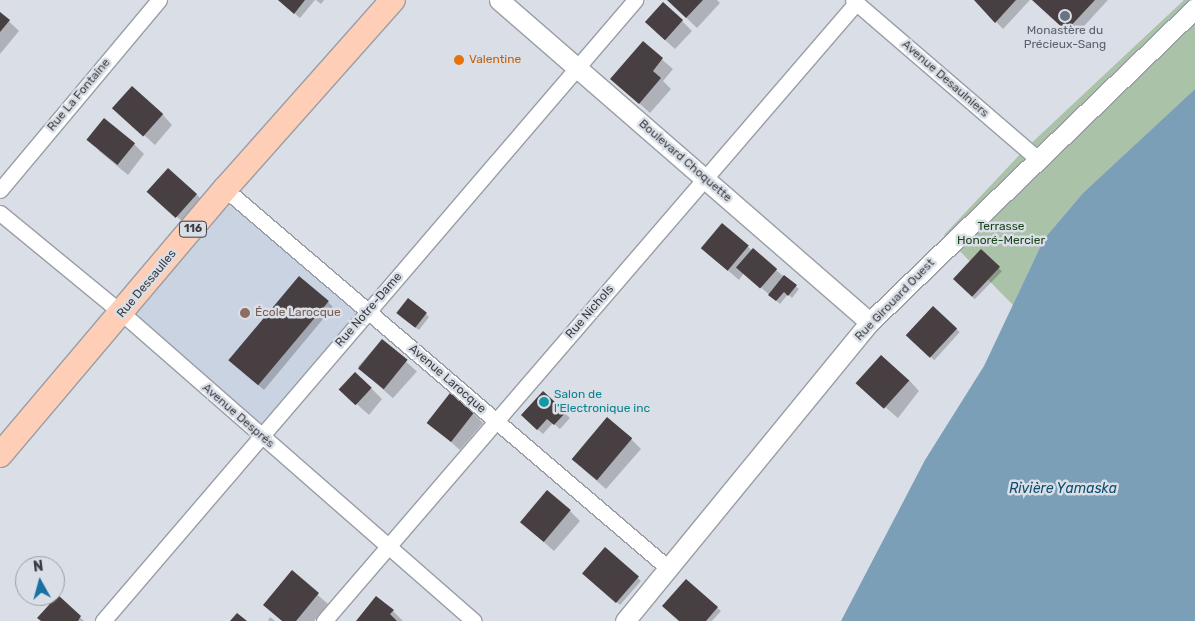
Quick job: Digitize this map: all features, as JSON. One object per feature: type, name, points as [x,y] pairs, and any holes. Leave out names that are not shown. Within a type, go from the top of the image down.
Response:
[{"type":"main road","name":"Rue Dessaulles","points":[[0,455],[123,314],[226,189],[391,2]]},
{"type":"street","name":"Rue La Fontaine","points":[[0,190],[158,0]]},
{"type":"street","name":"Boulevard Choquette","points":[[499,0],[870,322]]},
{"type":"street","name":"Rue Notre-Dame","points":[[103,621],[635,0]]},
{"type":"street","name":"Avenue Desaulniers","points":[[854,2],[1038,159]]},
{"type":"street","name":"Rue Nichols","points":[[324,621],[705,179],[854,2]]},
{"type":"street","name":"Rue Girouard Ouest","points":[[625,621],[870,322],[1195,8]]},
{"type":"street","name":"Avenue Larocque","points":[[226,189],[668,568]]},
{"type":"street","name":"Avenue Després","points":[[0,213],[123,314],[474,621]]},
{"type":"shaded area","name":"École Larocque","points":[[225,189],[369,310],[266,433],[122,312]]},
{"type":"green space","name":"Terrasse Honoré-Mercier","points":[[1184,0],[1195,0],[1195,89],[1083,193],[1044,239],[1013,305],[944,235],[1024,150]]},
{"type":"water","name":"Rivière Yamaska","points":[[1195,89],[1195,621],[841,621],[925,460],[984,366],[1044,239],[1083,193]]},
{"type":"building","points":[[278,0],[305,0],[294,14]]},
{"type":"building","points":[[667,0],[703,0],[686,18]]},
{"type":"building","name":"Monastère du Précieux-Sang","points":[[974,0],[1016,0],[995,23]]},
{"type":"building","name":"Monastère du Précieux-Sang","points":[[1032,0],[1095,0],[1066,31]]},
{"type":"building","points":[[663,2],[683,20],[665,40],[645,22]]},
{"type":"building","points":[[0,12],[10,20],[0,32]]},
{"type":"building","points":[[643,41],[663,58],[653,71],[661,78],[639,104],[610,79]]},
{"type":"building","points":[[132,86],[163,114],[143,136],[112,108]]},
{"type":"building","points":[[104,118],[135,143],[117,165],[86,140]]},
{"type":"building","points":[[168,168],[197,194],[176,218],[147,192]]},
{"type":"building","points":[[722,223],[749,245],[728,271],[701,248]]},
{"type":"building","points":[[753,248],[777,269],[760,289],[736,268]]},
{"type":"building","points":[[981,249],[1000,267],[972,297],[953,279]]},
{"type":"building","points":[[784,275],[797,285],[788,296],[784,292],[776,301],[768,295]]},
{"type":"building","name":"École Larocque","points":[[299,276],[329,301],[258,385],[228,360]]},
{"type":"building","points":[[408,298],[427,313],[415,328],[396,313]]},
{"type":"building","points":[[933,306],[957,329],[930,358],[906,335]]},
{"type":"building","points":[[382,339],[408,360],[384,389],[358,369]]},
{"type":"building","points":[[881,355],[909,380],[884,409],[856,383]]},
{"type":"building","points":[[355,372],[372,388],[355,405],[339,390]]},
{"type":"building","name":"Salon de l'Electronique inc","points":[[543,391],[566,412],[554,425],[547,419],[537,430],[521,415]]},
{"type":"building","points":[[450,393],[474,412],[451,442],[427,423]]},
{"type":"building","points":[[607,417],[632,438],[597,480],[572,459]]},
{"type":"building","points":[[547,490],[571,510],[544,542],[520,522]]},
{"type":"building","points":[[605,547],[639,577],[616,603],[582,573]]},
{"type":"building","points":[[292,570],[319,593],[296,621],[282,621],[263,605]]},
{"type":"building","points":[[686,579],[718,607],[706,621],[679,621],[662,606]]},
{"type":"building","points":[[376,596],[394,610],[390,614],[397,621],[356,621]]},
{"type":"building","points":[[65,601],[81,616],[78,621],[41,621],[37,618],[48,606],[65,606]]},
{"type":"building","points":[[237,613],[247,621],[230,621]]},
{"type":"place","name":"Monastère du Précieux-Sang","points":[[1065,16]]},
{"type":"place","name":"Valentine","points":[[459,60]]},
{"type":"place","name":"École Larocque","points":[[245,313]]},
{"type":"place","name":"Salon de l'Electronique inc","points":[[544,402]]}]
